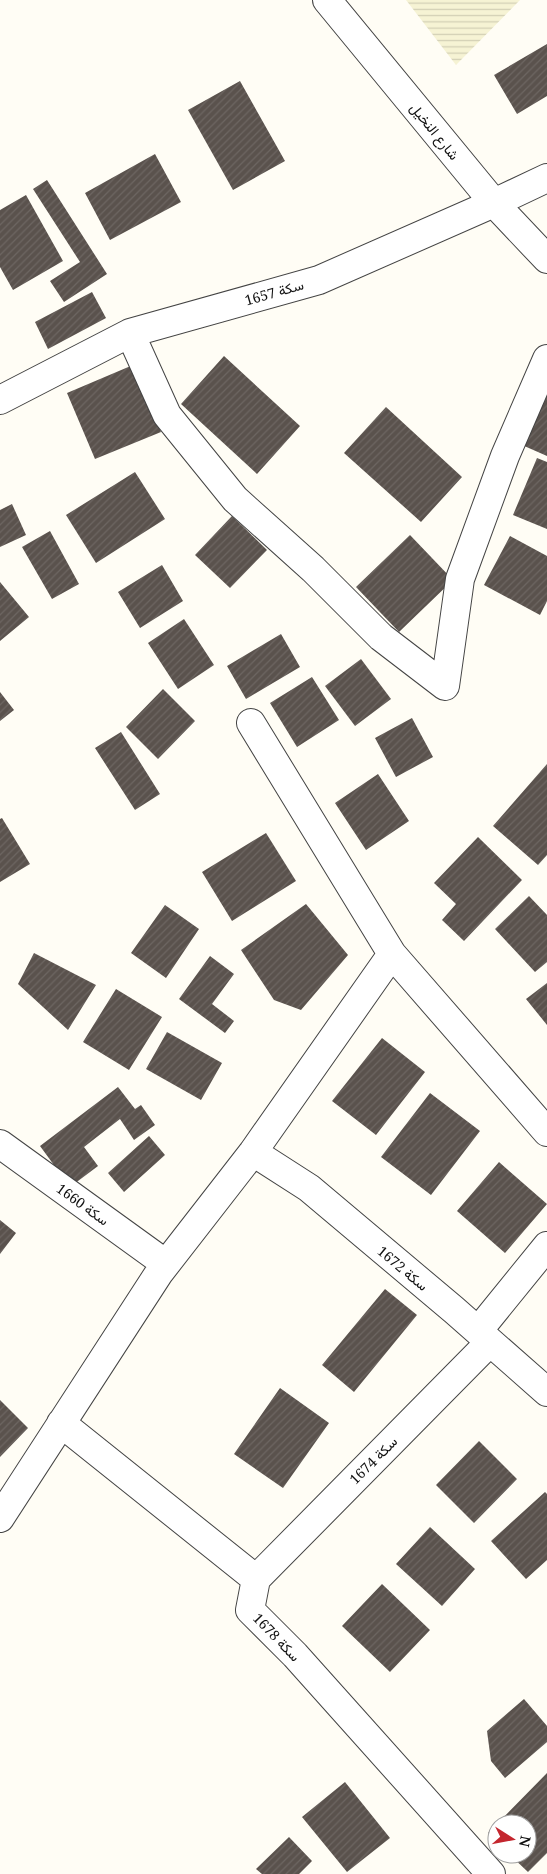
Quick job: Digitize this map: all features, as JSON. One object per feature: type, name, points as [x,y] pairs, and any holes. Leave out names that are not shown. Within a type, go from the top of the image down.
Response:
[{"type":"street","name":"شارع النخيل","points":[[327,0],[494,203],[547,259]]},
{"type":"street","name":"سكة 1657","points":[[0,400],[130,333],[319,280],[547,178]]},
{"type":"street","points":[[130,333],[167,415],[235,499],[313,568],[381,637],[445,686],[460,578],[505,456],[547,358]]},
{"type":"street","points":[[251,723],[392,954],[547,1132]]},
{"type":"street","points":[[0,1518],[166,1264],[252,1152],[392,954]]},
{"type":"street","name":"سكة 1660","points":[[0,1144],[166,1264]]},
{"type":"street","name":"سكة 1672","points":[[252,1152],[309,1188],[484,1336],[547,1392]]},
{"type":"street","name":"سكة 1674","points":[[256,1578],[484,1336],[547,1246]]},
{"type":"street","points":[[61,1423],[256,1578]]},
{"type":"street","name":"سكة 1678","points":[[256,1578],[250,1610],[295,1656],[482,1871]]},
{"type":"shaded area","points":[[406,0],[520,0],[456,65]]},
{"type":"building","points":[[547,44],[547,96],[517,114],[494,75]]},
{"type":"building","points":[[240,81],[285,161],[233,190],[188,110]]},
{"type":"building","points":[[155,154],[181,202],[110,240],[85,193]]},
{"type":"building","points":[[47,180],[107,274],[64,302],[50,281],[80,262],[33,189]]},
{"type":"building","points":[[26,195],[63,261],[13,290],[0,267],[0,210]]},
{"type":"building","points":[[92,292],[106,318],[48,349],[35,322]]},
{"type":"building","points":[[224,356],[300,426],[257,474],[181,404]]},
{"type":"building","points":[[133,365],[161,432],[95,459],[67,393]]},
{"type":"building","points":[[547,390],[547,456],[522,445]]},
{"type":"building","points":[[386,407],[462,477],[421,522],[344,453]]},
{"type":"building","points":[[537,458],[547,462],[547,529],[513,515]]},
{"type":"building","points":[[135,472],[165,519],[96,563],[66,515]]},
{"type":"building","points":[[12,504],[26,535],[0,547],[0,510]]},
{"type":"building","points":[[232,516],[267,550],[230,588],[195,555]]},
{"type":"building","points":[[50,531],[79,584],[52,599],[22,547]]},
{"type":"building","points":[[410,535],[453,580],[399,632],[356,587]]},
{"type":"building","points":[[510,536],[547,556],[547,601],[540,615],[484,585]]},
{"type":"building","points":[[162,565],[183,601],[140,628],[118,592]]},
{"type":"building","points":[[0,582],[29,617],[0,641]]},
{"type":"building","points":[[184,619],[214,665],[178,689],[148,643]]},
{"type":"building","points":[[281,634],[300,667],[246,699],[227,666]]},
{"type":"building","points":[[361,659],[391,699],[355,726],[325,686]]},
{"type":"building","points":[[312,677],[339,720],[297,747],[270,703]]},
{"type":"building","points":[[163,689],[195,721],[158,759],[126,727]]},
{"type":"building","points":[[0,692],[14,710],[0,721]]},
{"type":"building","points":[[412,718],[433,757],[396,777],[375,738]]},
{"type":"building","points":[[121,732],[160,794],[135,810],[95,748]]},
{"type":"building","points":[[547,764],[547,855],[538,865],[493,826]]},
{"type":"building","points":[[378,774],[409,821],[366,850],[335,803]]},
{"type":"building","points":[[2,818],[30,864],[0,882],[0,819]]},
{"type":"building","points":[[266,833],[296,881],[232,921],[202,872]]},
{"type":"building","points":[[478,837],[522,880],[464,941],[442,920],[456,904],[434,883]]},
{"type":"building","points":[[529,896],[547,915],[547,962],[535,972],[495,929]]},
{"type":"building","points":[[306,904],[348,955],[301,1010],[274,1000],[241,950]]},
{"type":"building","points":[[165,905],[199,929],[166,978],[131,953]]},
{"type":"building","points":[[34,953],[96,985],[68,1030],[18,984]]},
{"type":"building","points":[[210,956],[234,974],[212,1004],[234,1021],[225,1033],[179,999]]},
{"type":"building","points":[[547,983],[547,1025],[526,999]]},
{"type":"building","points":[[116,989],[162,1017],[129,1070],[83,1042]]},
{"type":"building","points":[[167,1032],[222,1063],[201,1100],[146,1069]]},
{"type":"building","points":[[382,1038],[425,1072],[376,1135],[332,1101]]},
{"type":"building","points":[[118,1087],[135,1109],[141,1105],[155,1125],[134,1140],[120,1119],[84,1147],[98,1166],[70,1187],[40,1146]]},
{"type":"building","points":[[430,1093],[480,1131],[431,1195],[381,1157]]},
{"type":"building","points":[[149,1136],[165,1155],[124,1192],[108,1173]]},
{"type":"building","points":[[499,1162],[547,1204],[505,1253],[457,1211]]},
{"type":"building","points":[[0,1220],[16,1233],[0,1254]]},
{"type":"building","points":[[385,1289],[417,1315],[354,1392],[322,1365]]},
{"type":"building","points":[[280,1388],[329,1423],[283,1488],[234,1454]]},
{"type":"building","points":[[0,1400],[28,1428],[0,1457]]},
{"type":"building","points":[[479,1441],[517,1479],[474,1523],[436,1485]]},
{"type":"building","points":[[545,1492],[547,1494],[547,1560],[526,1579],[491,1541]]},
{"type":"building","points":[[430,1527],[475,1569],[442,1606],[396,1564]]},
{"type":"building","points":[[382,1584],[430,1630],[390,1672],[342,1626]]},
{"type":"building","points":[[524,1699],[547,1726],[547,1742],[505,1778],[491,1761],[487,1731]]},
{"type":"building","points":[[547,1773],[547,1853],[537,1863],[537,1814],[507,1814]]},
{"type":"building","points":[[345,1782],[390,1838],[347,1872],[302,1817]]},
{"type":"building","points":[[289,1837],[312,1861],[299,1874],[262,1874],[256,1869]]},
{"type":"building","points":[[520,1864],[536,1864],[528,1872]]}]
